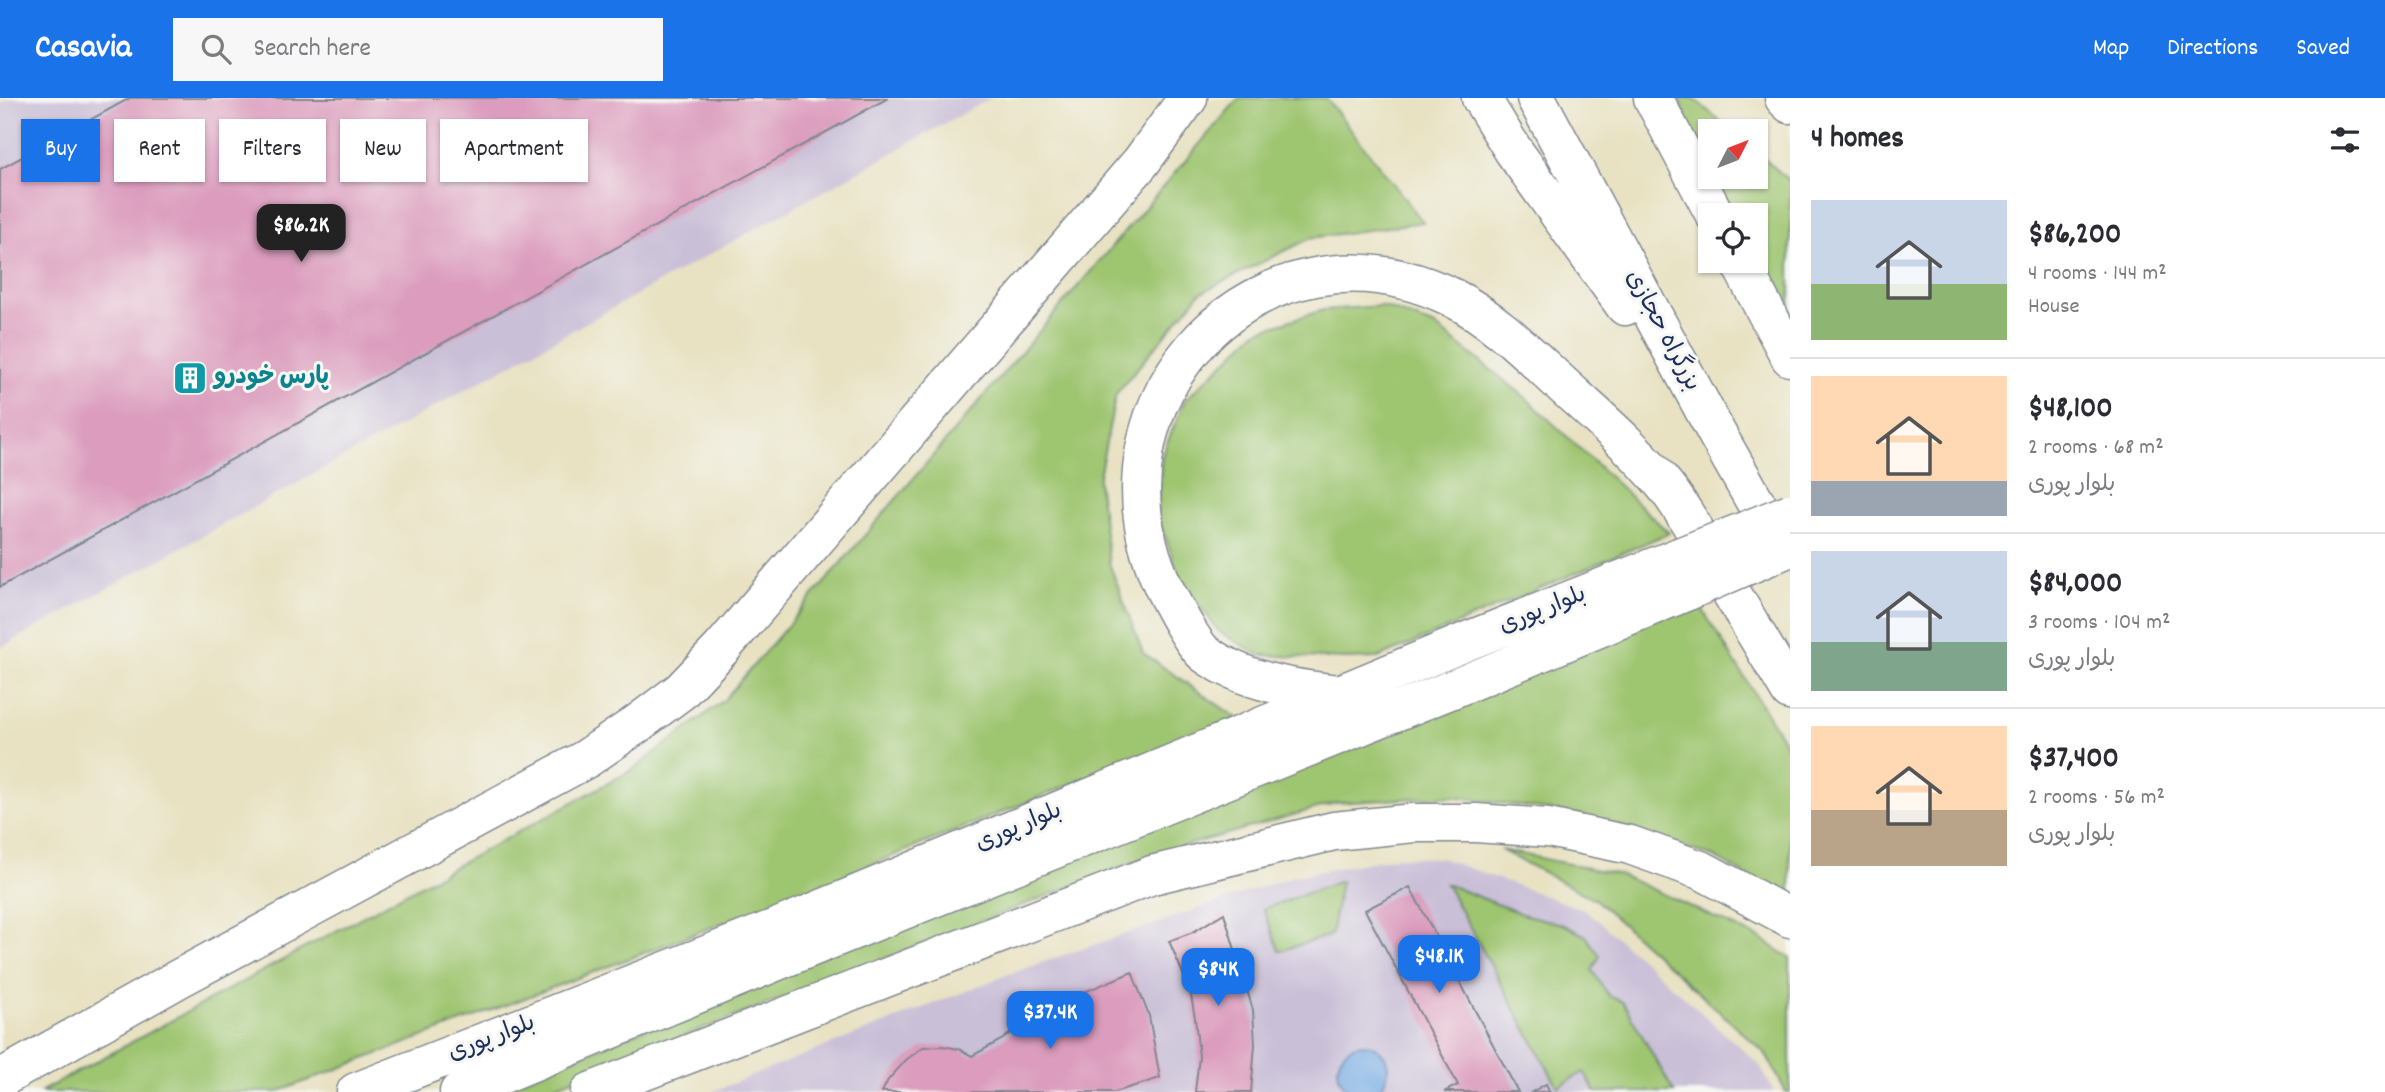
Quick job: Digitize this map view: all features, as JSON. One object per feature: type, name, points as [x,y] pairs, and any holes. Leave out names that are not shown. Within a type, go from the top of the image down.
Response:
[{"type":"main road","points":[[0,1079],[178,979],[586,759],[681,691],[770,593],[1141,162],[1188,98]]},
{"type":"main road","points":[[1481,98],[1513,150],[1717,435]]},
{"type":"main road","name":"بزرگراه حجازی","points":[[1536,98],[1717,435],[1790,563]]},
{"type":"main road","points":[[1653,98],[1708,203]]},
{"type":"main road","points":[[1672,98],[1689,167]]},
{"type":"main road","points":[[1784,98],[1790,104]]},
{"type":"main road","points":[[1340,694],[1291,689],[1238,672],[1202,652],[1172,605],[1154,568],[1143,526],[1140,486],[1146,439],[1157,404],[1171,376],[1194,348],[1218,324],[1249,300],[1282,286],[1316,277],[1351,273],[1383,276],[1419,285],[1454,299],[1489,322],[1531,356],[1618,437],[1666,487],[1790,691]]},
{"type":"main road","points":[[1745,273],[1790,357]]},
{"type":"main road","points":[[1684,574],[1790,513]]},
{"type":"main road","points":[[1684,574],[1790,547]]},
{"type":"main road","name":"بلوار پوری","points":[[356,1092],[781,926],[1340,694],[1684,574]]},
{"type":"main road","name":"بلوار پوری","points":[[459,1092],[1387,716],[1684,574]]},
{"type":"main road","points":[[590,1092],[1152,876],[1334,831],[1414,823],[1476,823],[1548,828],[1630,845],[1703,871],[1790,918]]},
{"type":"shaded area","name":"پارس خودرو","points":[[12,98],[991,98],[0,648],[0,104]]},
{"type":"shaded area","points":[[1396,857],[1441,858],[1587,911],[1759,1064],[1774,1092],[711,1092],[1009,974],[1291,877]]},
{"type":"green space","points":[[1239,98],[1326,98],[1423,222],[1311,238],[1200,293],[1116,394],[1098,481],[1109,563],[1143,653],[1237,718],[770,905],[277,1092],[40,1092],[634,769],[724,700]]},
{"type":"green space","points":[[1679,98],[1693,98],[1718,119],[1698,119],[1698,151]]},
{"type":"green space","points":[[1768,162],[1790,181],[1790,320],[1764,273],[1768,273],[1768,203],[1726,203],[1719,189],[1768,189]]},
{"type":"green space","points":[[1382,306],[1435,326],[1524,396],[1669,533],[1378,658],[1259,655],[1218,631],[1180,578],[1157,514],[1162,455],[1185,400],[1257,331],[1323,310]]},
{"type":"green space","points":[[1694,596],[1790,751],[1790,901],[1714,857],[1581,815],[1453,796],[1335,803],[1153,855],[539,1092],[492,1092]]},
{"type":"green space","points":[[1501,850],[1621,875],[1761,939],[1790,958],[1790,1092],[1786,1092],[1765,1053],[1596,900]]},
{"type":"green space","points":[[1341,881],[1331,935],[1280,951],[1263,909]]},
{"type":"green space","points":[[1446,884],[1522,914],[1562,924],[1586,936],[1600,956],[1592,970],[1609,996],[1623,1002],[1674,1092],[1596,1092],[1584,1072],[1558,1087]]},
{"type":"water","points":[[1354,1046],[1372,1046],[1386,1060],[1386,1078],[1372,1092],[1354,1092],[1340,1078],[1340,1060]]},
{"type":"building","name":"پارس خودرو","points":[[130,98],[888,98],[0,587],[0,169],[21,158],[21,182],[100,182],[100,119],[92,119]]},
{"type":"building","points":[[1410,887],[1518,1092],[1444,1092],[1458,1085],[1365,910]]},
{"type":"building","points":[[1224,913],[1253,1010],[1255,1045],[1251,1092],[1195,1092],[1199,1057],[1195,1018],[1190,990],[1169,941],[1193,932]]},
{"type":"building","points":[[1132,972],[1149,1016],[1160,1078],[1115,1092],[882,1092],[888,1080],[906,1060],[923,1047],[959,1049],[972,1056],[1003,1039],[1039,1011]]},
{"type":"building","points":[[1546,1084],[1550,1092],[1532,1092]]},
{"type":"place","name":"پارس خودرو","points":[[190,378]]}]
